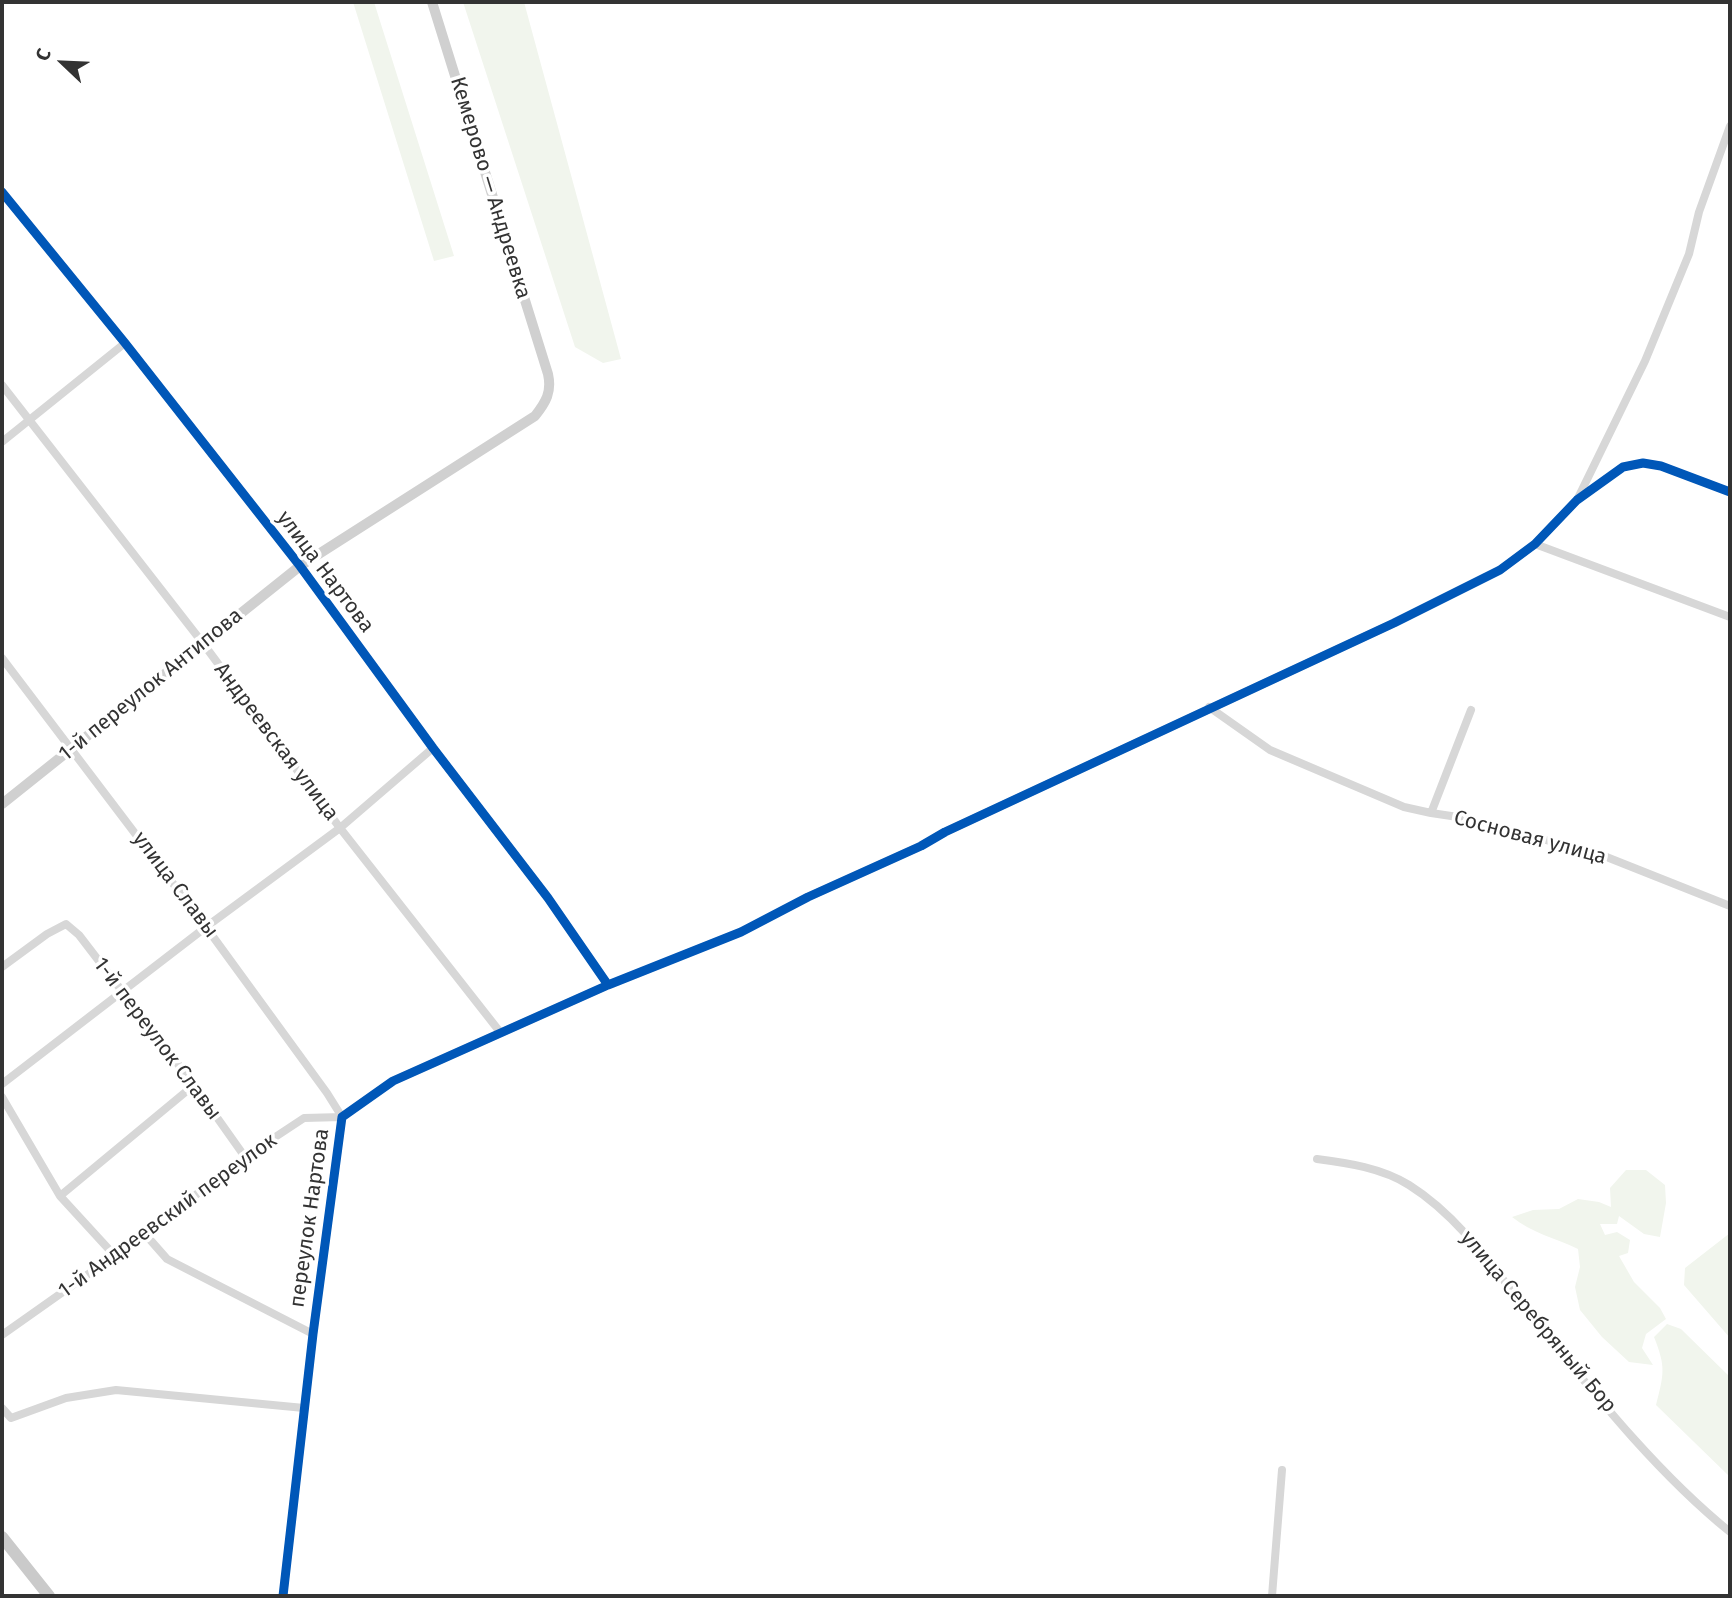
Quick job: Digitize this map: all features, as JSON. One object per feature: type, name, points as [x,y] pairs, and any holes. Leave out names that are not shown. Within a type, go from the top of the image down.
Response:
[{"type":"main road","name":"Кемерово — Андреевка","points":[[432,2],[548,374]]},
{"type":"main road","name":"1-й переулок Антипова","points":[[2,804],[300,566],[535,416],[549,394],[548,374]]},
{"type":"main road","points":[[2,1538],[50,1596]]},
{"type":"street","points":[[1577,500],[1645,361],[1689,254],[1699,212],[1730,126]]},
{"type":"street","name":"улица Нартова","points":[[2,192],[300,566],[433,748],[548,898],[608,985]]},
{"type":"street","points":[[2,442],[125,343]]},
{"type":"street","name":"Андреевская улица","points":[[2,385],[202,642],[340,828],[500,1032]]},
{"type":"street","points":[[1577,500],[1623,467],[1643,463],[1661,466],[1730,492]]},
{"type":"street","name":"переулок Нартова","points":[[283,1596],[313,1334],[342,1116],[393,1081],[608,985],[741,932],[808,897],[1417,611],[1500,569],[1535,544],[1577,500]]},
{"type":"street","points":[[1535,544],[1730,617]]},
{"type":"street","name":"улица Славы","points":[[2,659],[206,927],[342,1116]]},
{"type":"street","points":[[1209,707],[1270,750],[1404,807],[1431,813]]},
{"type":"street","name":"Сосновая улица","points":[[1471,710],[1431,813],[1458,817],[1599,854],[1730,906]]},
{"type":"street","points":[[2,1084],[340,828],[433,748]]},
{"type":"street","name":"1-й переулок Славы","points":[[2,967],[65,924],[79,935],[194,1085],[245,1157]]},
{"type":"street","points":[[60,1196],[194,1085]]},
{"type":"street","points":[[2,1097],[60,1196],[115,1256]]},
{"type":"street","name":"1-й Андреевский переулок","points":[[2,1335],[115,1256],[245,1157],[304,1118],[342,1116]]},
{"type":"street","name":"улица Серебряный Бор","points":[[1317,1159],[1378,1171],[1407,1184],[1433,1203],[1462,1230],[1586,1384],[1655,1461],[1695,1504],[1730,1532]]},
{"type":"street","points":[[145,1234],[167,1259],[313,1334]]},
{"type":"street","points":[[2,1408],[11,1418],[66,1398],[116,1390],[304,1408]]},
{"type":"street","points":[[1272,1596],[1282,1470]]},
{"type":"shaded area","points":[[353,2],[374,2],[454,256],[434,261]]},
{"type":"shaded area","points":[[463,2],[524,2],[621,359],[603,363],[575,347]]},
{"type":"shaded area","points":[[1626,1170],[1646,1170],[1665,1185],[1666,1203],[1660,1237],[1644,1234],[1619,1216],[1617,1224],[1600,1224],[1605,1235],[1617,1232],[1630,1240],[1628,1253],[1619,1256],[1634,1282],[1660,1308],[1666,1319],[1646,1334],[1642,1348],[1653,1365],[1629,1362],[1602,1337],[1580,1310],[1575,1287],[1580,1267],[1578,1249],[1536,1231],[1512,1217],[1533,1210],[1559,1209],[1578,1199],[1611,1207],[1610,1188]]},
{"type":"shaded area","points":[[1730,1233],[1730,1338],[1684,1285],[1685,1268]]},
{"type":"shaded area","points":[[1667,1324],[1681,1329],[1730,1377],[1730,1477],[1656,1405],[1662,1371],[1654,1337]]},
{"type":"cycle path","points":[[2,192],[300,566],[433,748],[548,898],[608,985]]},
{"type":"cycle path","points":[[283,1596],[313,1334],[342,1117],[393,1081],[608,985],[741,932],[808,897],[1394,623],[1500,570],[1535,544],[1577,500],[1623,467],[1643,463],[1661,466],[1730,492]]}]
